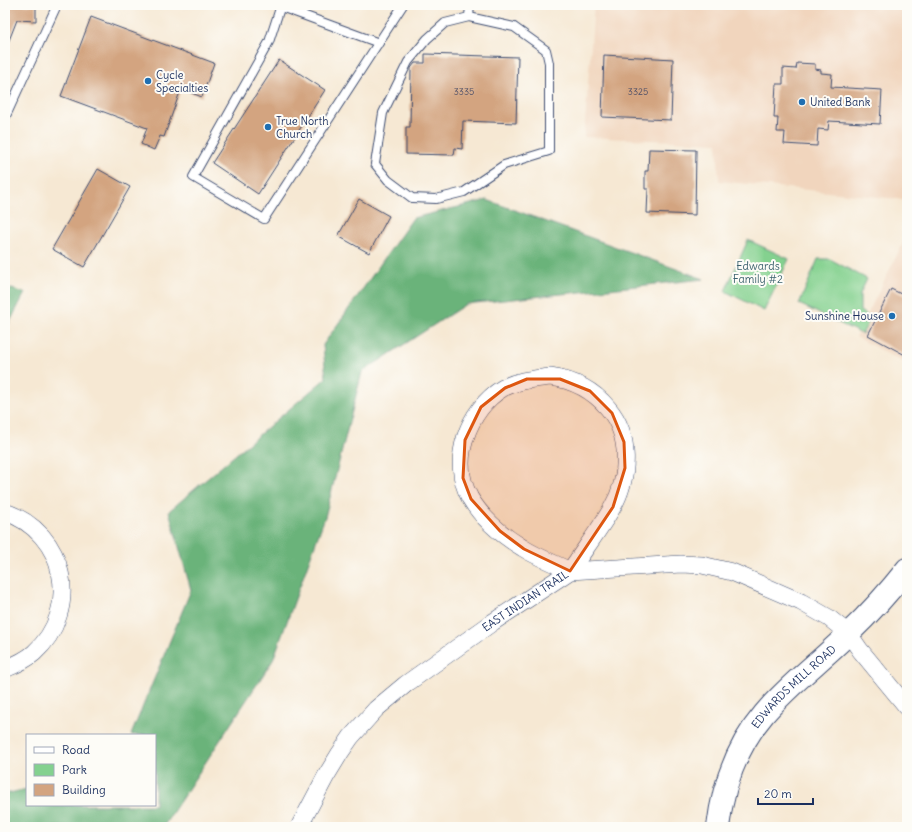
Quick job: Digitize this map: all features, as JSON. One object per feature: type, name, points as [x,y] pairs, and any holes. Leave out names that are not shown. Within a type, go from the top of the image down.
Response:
[{"type":"street","points":[[550,377],[579,385],[590,391],[602,401],[612,413],[620,427],[624,442],[625,468],[613,507],[570,571],[524,549],[500,531],[488,520],[471,499],[463,478],[462,464],[465,440],[476,414],[481,407],[498,392],[518,382],[528,379],[550,377]]},
{"type":"street","points":[[5,512],[30,524],[43,537],[53,552],[60,569],[63,588],[61,606],[56,624],[46,640],[34,653],[19,663],[5,669]]},
{"type":"street","name":"EAST INDIAN TRAIL","points":[[299,827],[340,753],[351,737],[376,710],[406,684],[493,622],[570,571],[681,564],[702,565],[732,572],[800,602],[829,618],[849,634],[860,650],[907,707]]},
{"type":"street","name":"EDWARDS MILL ROAD","points":[[718,827],[721,804],[728,779],[738,754],[753,728],[778,698],[849,634],[892,589],[907,569]]},
{"type":"lane","points":[[5,118],[57,5]]},
{"type":"lane","points":[[379,43],[281,6],[269,42],[193,177],[264,220],[404,5]]},
{"type":"lane","points":[[469,17],[470,5]]},
{"type":"lane","points":[[469,17],[514,26],[546,50],[549,63],[549,151],[504,165],[464,192],[436,199],[412,198],[388,180],[375,164],[382,113],[408,62],[427,39],[445,23],[469,17]]},
{"type":"highlighted area","points":[[527,379],[560,379],[590,391],[612,413],[624,442],[625,468],[613,507],[570,571],[524,549],[500,531],[471,499],[463,478],[465,440],[481,407],[505,388]]},
{"type":"shaded area","points":[[594,5],[907,5],[907,200],[719,181],[717,143],[584,137]]},
{"type":"shaded area","points":[[907,235],[907,364],[856,337]]},
{"type":"green space","points":[[487,200],[704,279],[466,304],[362,372],[325,517],[273,660],[163,827],[5,827],[5,794],[26,789],[26,806],[156,806],[156,734],[131,734],[191,590],[169,511],[326,378],[323,345],[413,218]]},
{"type":"green space","name":"Edwards Family #2","points":[[748,240],[789,259],[764,311],[725,291]]},
{"type":"green space","points":[[818,259],[830,259],[867,279],[860,294],[860,311],[871,318],[862,334],[799,304]]},
{"type":"green space","points":[[5,287],[25,293],[5,331]]},
{"type":"building","points":[[5,5],[36,5],[36,21],[17,20],[6,48],[5,48]]},
{"type":"building","points":[[91,17],[214,63],[202,97],[181,89],[164,137],[160,136],[154,150],[141,144],[147,128],[61,96]]},
{"type":"building","points":[[425,54],[518,57],[516,123],[463,121],[462,149],[455,148],[454,155],[406,154],[406,127],[410,127],[411,68],[415,63],[425,63]]},
{"type":"building","points":[[604,55],[673,59],[671,120],[602,117]]},
{"type":"building","name":"True North Church","points":[[279,60],[325,90],[258,194],[212,163]]},
{"type":"building","name":"United Bank","points":[[797,63],[815,64],[815,69],[821,70],[821,73],[832,74],[831,87],[882,90],[880,124],[829,121],[828,130],[818,129],[817,146],[784,144],[785,132],[777,132],[778,118],[774,118],[776,84],[783,84],[783,68],[796,69]]},
{"type":"building","points":[[649,149],[696,150],[695,215],[647,213],[648,189],[645,189],[645,171],[648,171]]},
{"type":"building","points":[[98,169],[130,187],[84,267],[52,249]]},
{"type":"building","points":[[359,199],[389,216],[369,253],[338,236]]},
{"type":"building","name":"Sunshine House","points":[[891,289],[907,297],[907,356],[868,335]]},
{"type":"place","name":"Cycle Specialties","points":[[148,81]]},
{"type":"place","name":"United Bank","points":[[802,102]]},
{"type":"place","name":"True North Church","points":[[268,127]]},
{"type":"place","name":"Sunshine House","points":[[892,316]]}]
